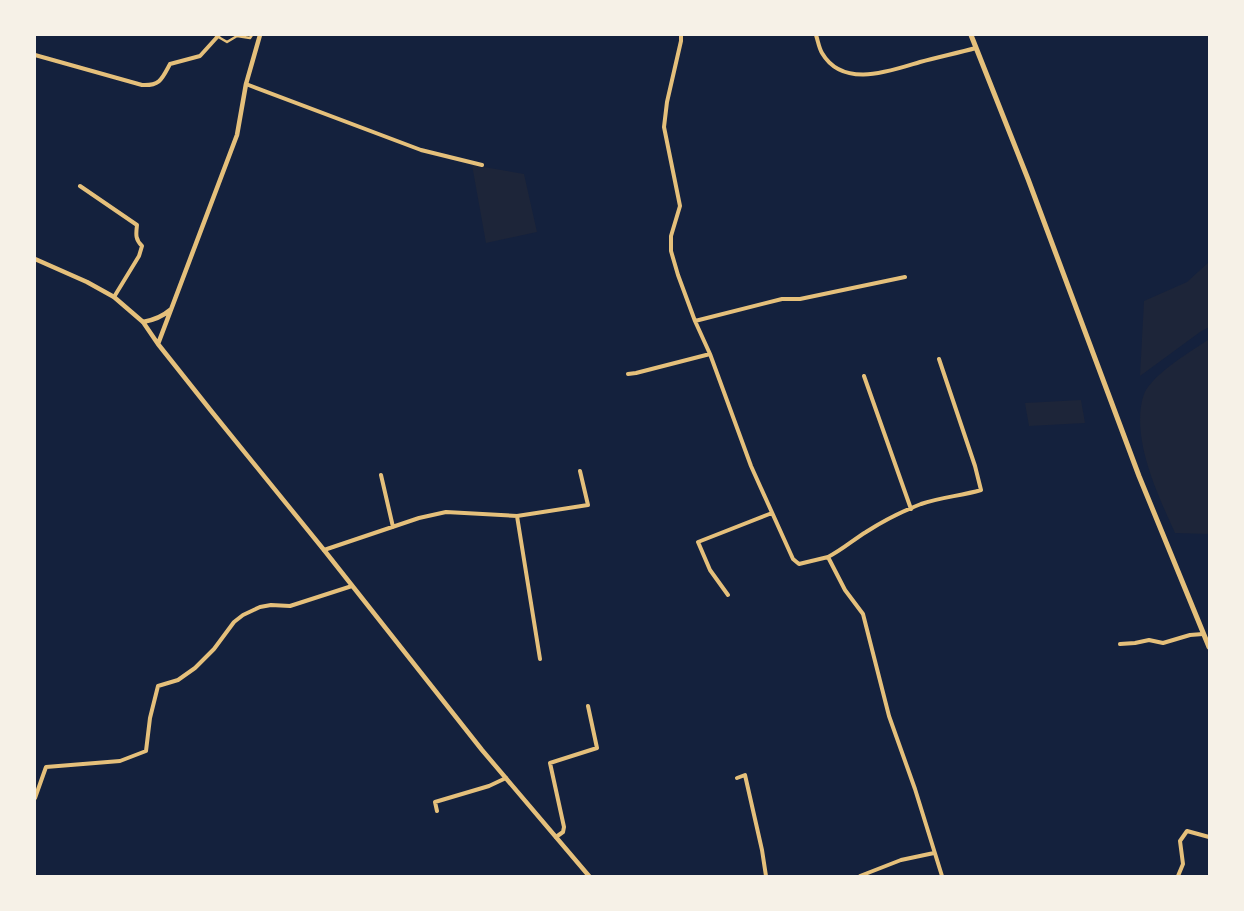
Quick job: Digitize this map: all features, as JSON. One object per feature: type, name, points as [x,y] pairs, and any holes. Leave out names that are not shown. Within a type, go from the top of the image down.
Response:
[{"type":"main road","points":[[971,35],[1028,179],[1139,476],[1209,647]]},
{"type":"street","points":[[35,55],[142,85],[153,86],[159,82],[170,64],[200,56],[217,36],[227,42],[237,36],[250,38],[252,35]]},
{"type":"street","points":[[158,344],[237,135],[246,84],[260,35]]},
{"type":"street","points":[[681,35],[664,126],[680,206],[680,212],[671,236],[671,251],[695,321],[710,354],[751,466],[793,559],[799,564],[828,558],[844,549],[866,532],[911,509],[948,496],[981,490],[975,466],[939,359]]},
{"type":"street","points":[[816,35],[821,51],[826,58],[839,69],[855,74],[880,74],[940,56],[976,48]]},
{"type":"street","points":[[246,84],[421,150],[482,165]]},
{"type":"street","points":[[80,186],[137,225],[136,235],[138,242],[142,246],[139,256],[114,297]]},
{"type":"street","points":[[35,259],[88,282],[114,297],[143,322],[158,344],[506,778],[588,876]]},
{"type":"street","points":[[695,321],[782,299],[800,299],[905,277]]},
{"type":"street","points":[[143,322],[154,320],[164,315],[173,307]]},
{"type":"street","points":[[628,374],[710,354]]},
{"type":"street","points":[[864,376],[911,509]]},
{"type":"street","points":[[324,550],[419,518],[446,512],[517,516],[588,505],[580,471]]},
{"type":"street","points":[[382,476],[393,527]]},
{"type":"street","points":[[728,595],[710,570],[698,542],[772,513]]},
{"type":"street","points":[[517,516],[540,659]]},
{"type":"street","points":[[828,558],[845,590],[863,614],[889,716],[915,789],[942,876]]},
{"type":"street","points":[[35,798],[46,767],[120,761],[146,751],[150,718],[158,686],[178,680],[194,668],[214,649],[234,622],[244,615],[260,607],[271,605],[290,606],[352,586]]},
{"type":"street","points":[[1120,644],[1149,640],[1163,644],[1203,634]]},
{"type":"street","points":[[556,837],[563,832],[564,827],[550,763],[597,748],[588,706]]},
{"type":"street","points":[[737,778],[745,775],[766,876]]},
{"type":"street","points":[[437,811],[435,802],[489,786],[506,778]]},
{"type":"street","points":[[1179,876],[1183,864],[1180,841],[1187,831],[1209,837]]},
{"type":"street","points":[[860,876],[901,860],[934,853]]},
{"type":"shaded area","points":[[472,165],[524,174],[537,232],[486,243]]},
{"type":"shaded area","points":[[1209,262],[1209,327],[1140,376],[1144,301],[1187,282]]},
{"type":"shaded area","points":[[1209,339],[1209,534],[1175,533],[1161,502],[1144,451],[1140,417],[1142,401],[1146,390],[1159,376],[1175,362]]},
{"type":"shaded area","points":[[1081,400],[1085,423],[1029,426],[1025,403]]}]
